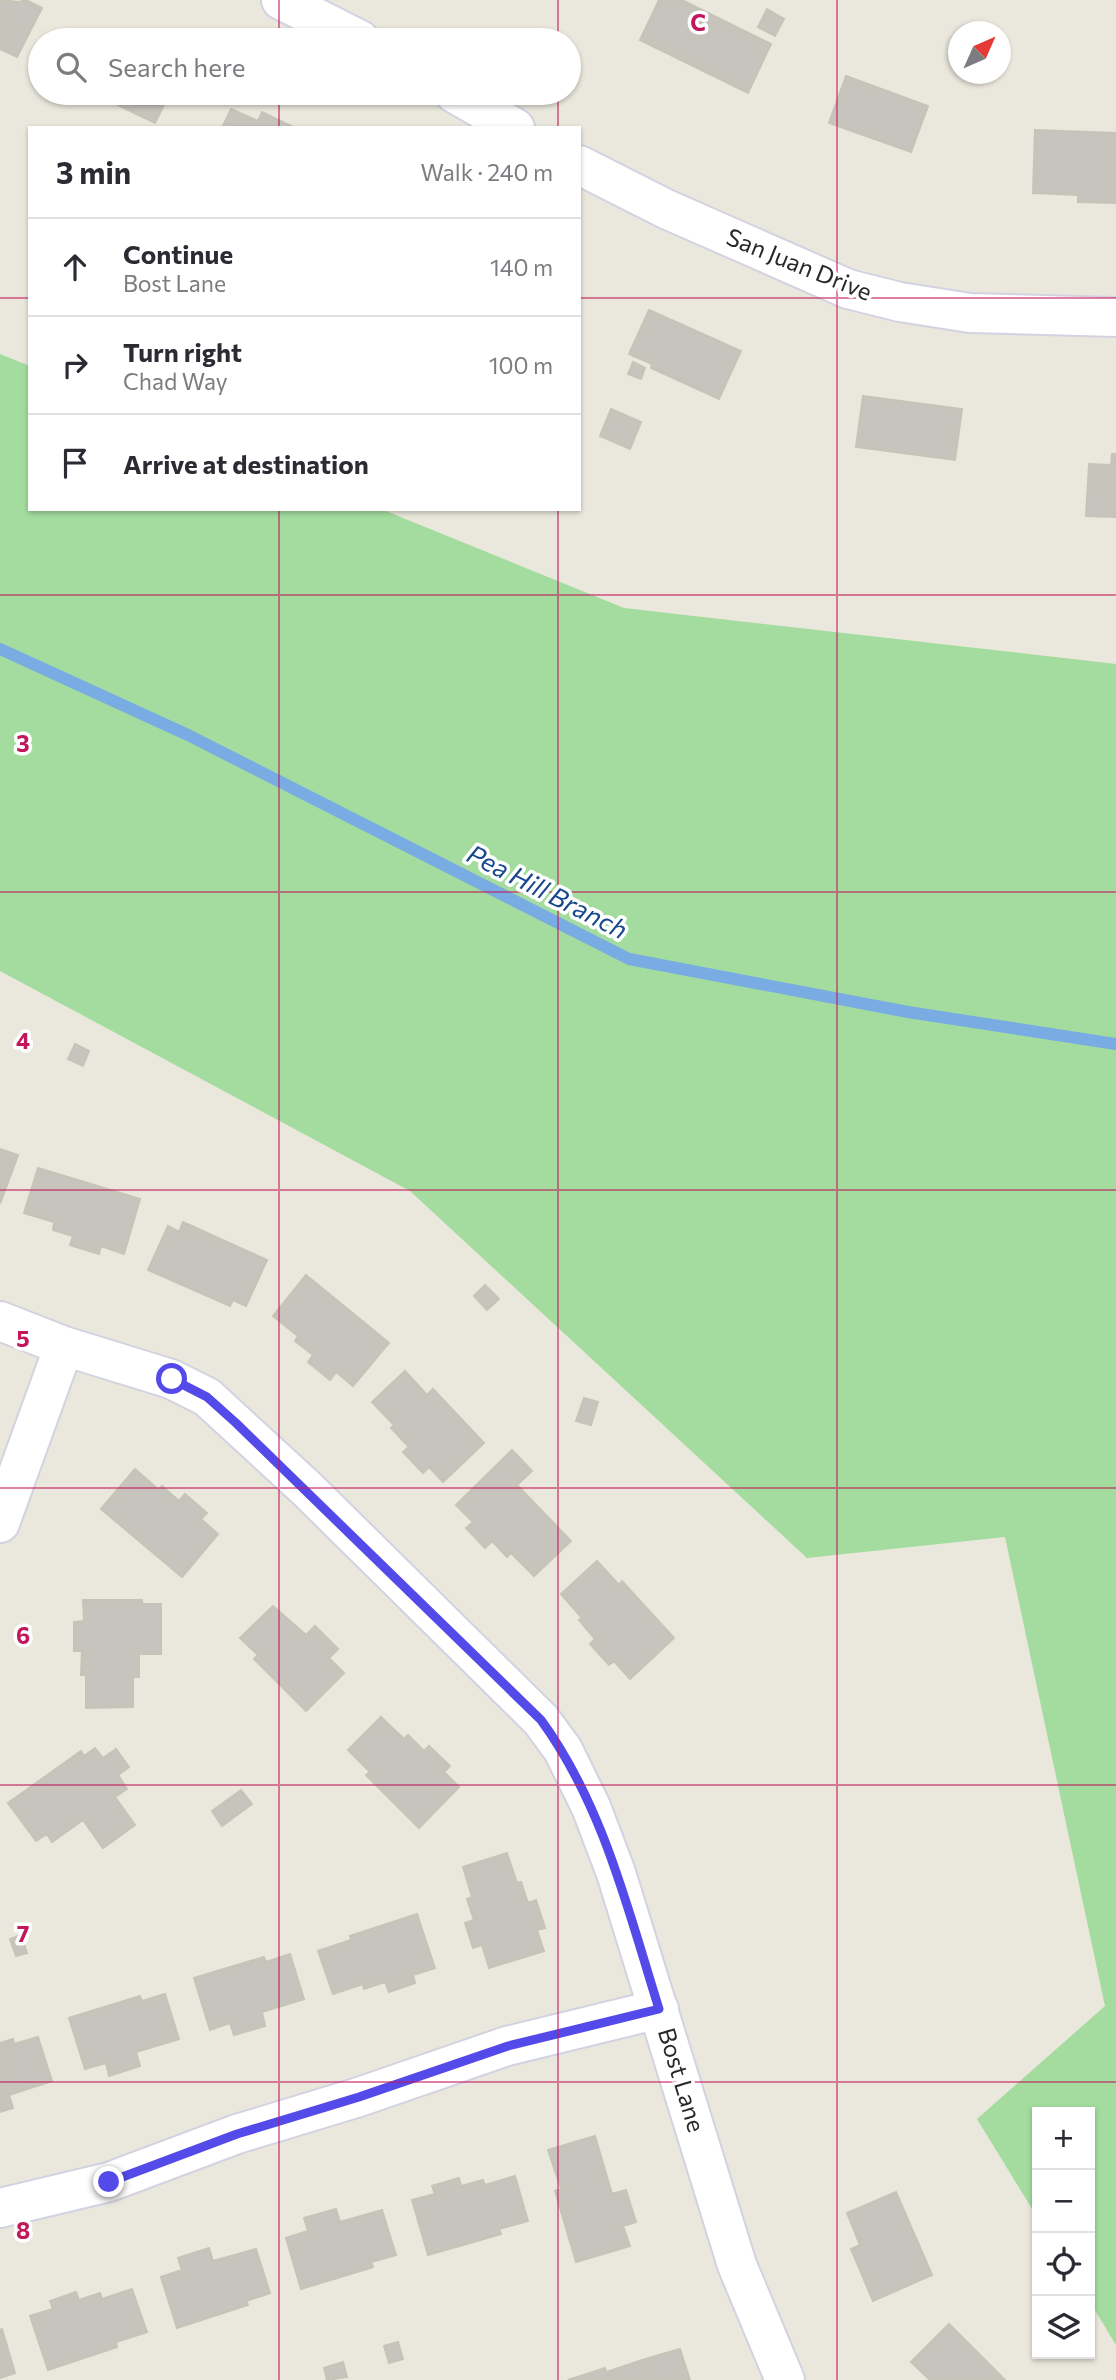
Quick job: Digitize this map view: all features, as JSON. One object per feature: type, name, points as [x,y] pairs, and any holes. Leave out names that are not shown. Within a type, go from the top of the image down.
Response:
[{"type":"street","points":[[281,0],[336,28]]},
{"type":"street","points":[[475,105],[512,126]]},
{"type":"street","name":"San Juan Drive","points":[[581,166],[666,209],[848,289],[900,302],[970,313],[1116,317]]},
{"type":"street","name":"Bost Lane","points":[[0,1321],[64,1346],[172,1379],[207,1397],[306,1488],[541,1720],[563,1750],[591,1807],[616,1873],[737,2265],[785,2380]]},
{"type":"street","points":[[0,1523],[64,1346]]},
{"type":"street","points":[[0,2208],[109,2182],[237,2134],[359,2097],[508,2046],[659,2009]]},
{"type":"green space","points":[[0,354],[28,365],[28,511],[386,511],[624,608],[1116,664],[1116,2345],[1095,2310],[1095,2107],[1032,2107],[1032,2209],[977,2119],[1105,2006],[1005,1537],[807,1558],[410,1191],[0,971]]},
{"type":"building","points":[[0,0],[26,0],[42,8],[32,28],[28,28],[28,35],[17,57],[0,49]]},
{"type":"building","points":[[659,0],[682,0],[771,44],[748,93],[640,40]]},
{"type":"building","points":[[767,9],[784,19],[775,36],[758,27]]},
{"type":"building","points":[[846,76],[928,106],[911,152],[829,123]]},
{"type":"building","points":[[118,105],[164,105],[155,123]]},
{"type":"building","points":[[231,109],[258,121],[262,112],[291,126],[223,126]]},
{"type":"building","points":[[1035,130],[1116,133],[1116,203],[1078,202],[1078,195],[1033,193]]},
{"type":"building","points":[[649,310],[741,351],[719,399],[651,368],[652,364],[629,354]]},
{"type":"building","points":[[633,362],[645,368],[641,379],[628,374]]},
{"type":"building","points":[[863,396],[962,409],[955,460],[856,447]]},
{"type":"building","points":[[611,409],[641,422],[630,449],[600,436]]},
{"type":"building","points":[[1112,454],[1116,454],[1116,517],[1086,516],[1089,464],[1111,465]]},
{"type":"building","points":[[75,1044],[89,1051],[83,1066],[68,1059]]},
{"type":"building","points":[[0,1149],[18,1155],[0,1204]]},
{"type":"building","points":[[38,1168],[140,1199],[124,1254],[101,1246],[99,1254],[70,1245],[73,1236],[53,1230],[54,1222],[24,1213]]},
{"type":"building","points":[[183,1222],[267,1260],[246,1306],[233,1300],[230,1306],[148,1270],[168,1226],[179,1232]]},
{"type":"building","points":[[306,1275],[389,1343],[353,1386],[336,1372],[330,1380],[308,1362],[313,1355],[295,1341],[298,1336],[273,1316]]},
{"type":"building","points":[[485,1285],[499,1299],[487,1310],[474,1296]]},
{"type":"building","points":[[405,1371],[427,1395],[433,1389],[484,1443],[443,1482],[429,1467],[423,1473],[403,1452],[409,1447],[391,1428],[394,1425],[372,1402]]},
{"type":"building","points":[[584,1398],[598,1402],[591,1425],[576,1421]]},
{"type":"building","points":[[512,1450],[532,1471],[517,1485],[571,1541],[534,1576],[511,1553],[507,1557],[492,1541],[485,1548],[466,1528],[473,1522],[456,1505]]},
{"type":"building","points":[[135,1469],[159,1490],[162,1486],[179,1501],[185,1494],[207,1513],[201,1519],[218,1534],[182,1577],[101,1509]]},
{"type":"building","points":[[597,1561],[619,1585],[622,1581],[674,1638],[630,1679],[614,1661],[609,1665],[590,1644],[595,1639],[579,1620],[582,1618],[561,1594]]},
{"type":"building","points":[[83,1600],[142,1600],[142,1604],[161,1604],[161,1654],[139,1654],[139,1677],[133,1677],[133,1707],[86,1708],[86,1675],[81,1675],[82,1651],[74,1651],[74,1622],[84,1621]]},
{"type":"building","points":[[273,1606],[306,1635],[315,1626],[338,1649],[329,1658],[344,1673],[306,1711],[254,1659],[258,1655],[240,1638]]},
{"type":"building","points":[[381,1717],[404,1739],[408,1735],[424,1751],[429,1746],[450,1766],[444,1772],[459,1787],[419,1828],[366,1775],[370,1772],[348,1750]]},
{"type":"building","points":[[95,1748],[103,1758],[116,1749],[129,1767],[118,1775],[127,1789],[115,1797],[135,1825],[103,1848],[83,1820],[52,1842],[47,1834],[36,1841],[8,1803],[81,1751],[84,1756]]},
{"type":"building","points":[[241,1790],[252,1804],[222,1826],[212,1811]]},
{"type":"building","points":[[507,1853],[517,1883],[521,1882],[528,1903],[536,1900],[545,1928],[537,1930],[544,1951],[489,1968],[482,1945],[473,1948],[465,1923],[474,1920],[467,1899],[472,1897],[463,1867]]},
{"type":"building","points":[[417,1914],[435,1968],[413,1975],[415,1983],[389,1992],[385,1982],[364,1989],[363,1984],[333,1994],[318,1951],[351,1940],[350,1936]]},
{"type":"building","points":[[21,1935],[27,1953],[16,1956],[10,1939]]},
{"type":"building","points":[[290,1954],[304,1999],[262,2012],[265,2026],[234,2035],[230,2023],[210,2030],[194,1978],[264,1957],[266,1962]]},
{"type":"building","points":[[165,1994],[179,2039],[136,2052],[140,2066],[109,2076],[106,2063],[85,2069],[69,2018],[140,1996],[142,2001]]},
{"type":"building","points":[[38,2037],[52,2081],[9,2095],[13,2108],[0,2112],[0,2043],[13,2039],[14,2044]]},
{"type":"building","points":[[595,2136],[612,2194],[626,2190],[636,2222],[623,2226],[630,2246],[576,2262],[555,2191],[561,2189],[548,2150]]},
{"type":"building","points":[[515,2176],[528,2221],[499,2229],[501,2234],[428,2255],[412,2200],[435,2194],[432,2186],[459,2178],[461,2186],[483,2180],[485,2185]]},
{"type":"building","points":[[896,2192],[932,2275],[873,2301],[851,2249],[860,2245],[847,2213]]},
{"type":"building","points":[[336,2209],[340,2222],[382,2210],[396,2255],[371,2262],[373,2267],[301,2289],[286,2238],[308,2231],[304,2218]]},
{"type":"building","points":[[209,2248],[213,2261],[256,2249],[270,2293],[246,2301],[248,2305],[177,2328],[161,2277],[182,2270],[178,2258]]},
{"type":"building","points":[[132,2289],[147,2332],[116,2342],[117,2347],[48,2370],[30,2316],[53,2309],[50,2301],[76,2292],[79,2300],[100,2293],[102,2299]]},
{"type":"building","points":[[949,2324],[1005,2380],[930,2380],[911,2362]]},
{"type":"building","points":[[2,2329],[15,2373],[0,2378],[0,2330]]},
{"type":"building","points":[[398,2342],[403,2359],[389,2363],[384,2346]]},
{"type":"building","points":[[680,2349],[690,2380],[648,2380],[642,2360]]},
{"type":"building","points":[[642,2360],[648,2380],[609,2380],[607,2372]]},
{"type":"building","points":[[343,2362],[347,2377],[327,2380],[324,2368]]},
{"type":"building","points":[[605,2368],[609,2380],[568,2380]]},
{"type":"waterway","name":"Pea Hill Branch","points":[[0,649],[188,735],[629,959],[908,1012],[1116,1044]]},
{"type":"route","points":[[109,2182],[237,2134],[359,2097],[508,2046],[659,2009],[616,1873],[591,1807],[563,1750],[541,1720],[306,1488],[236,1423],[207,1397],[172,1379]]}]
